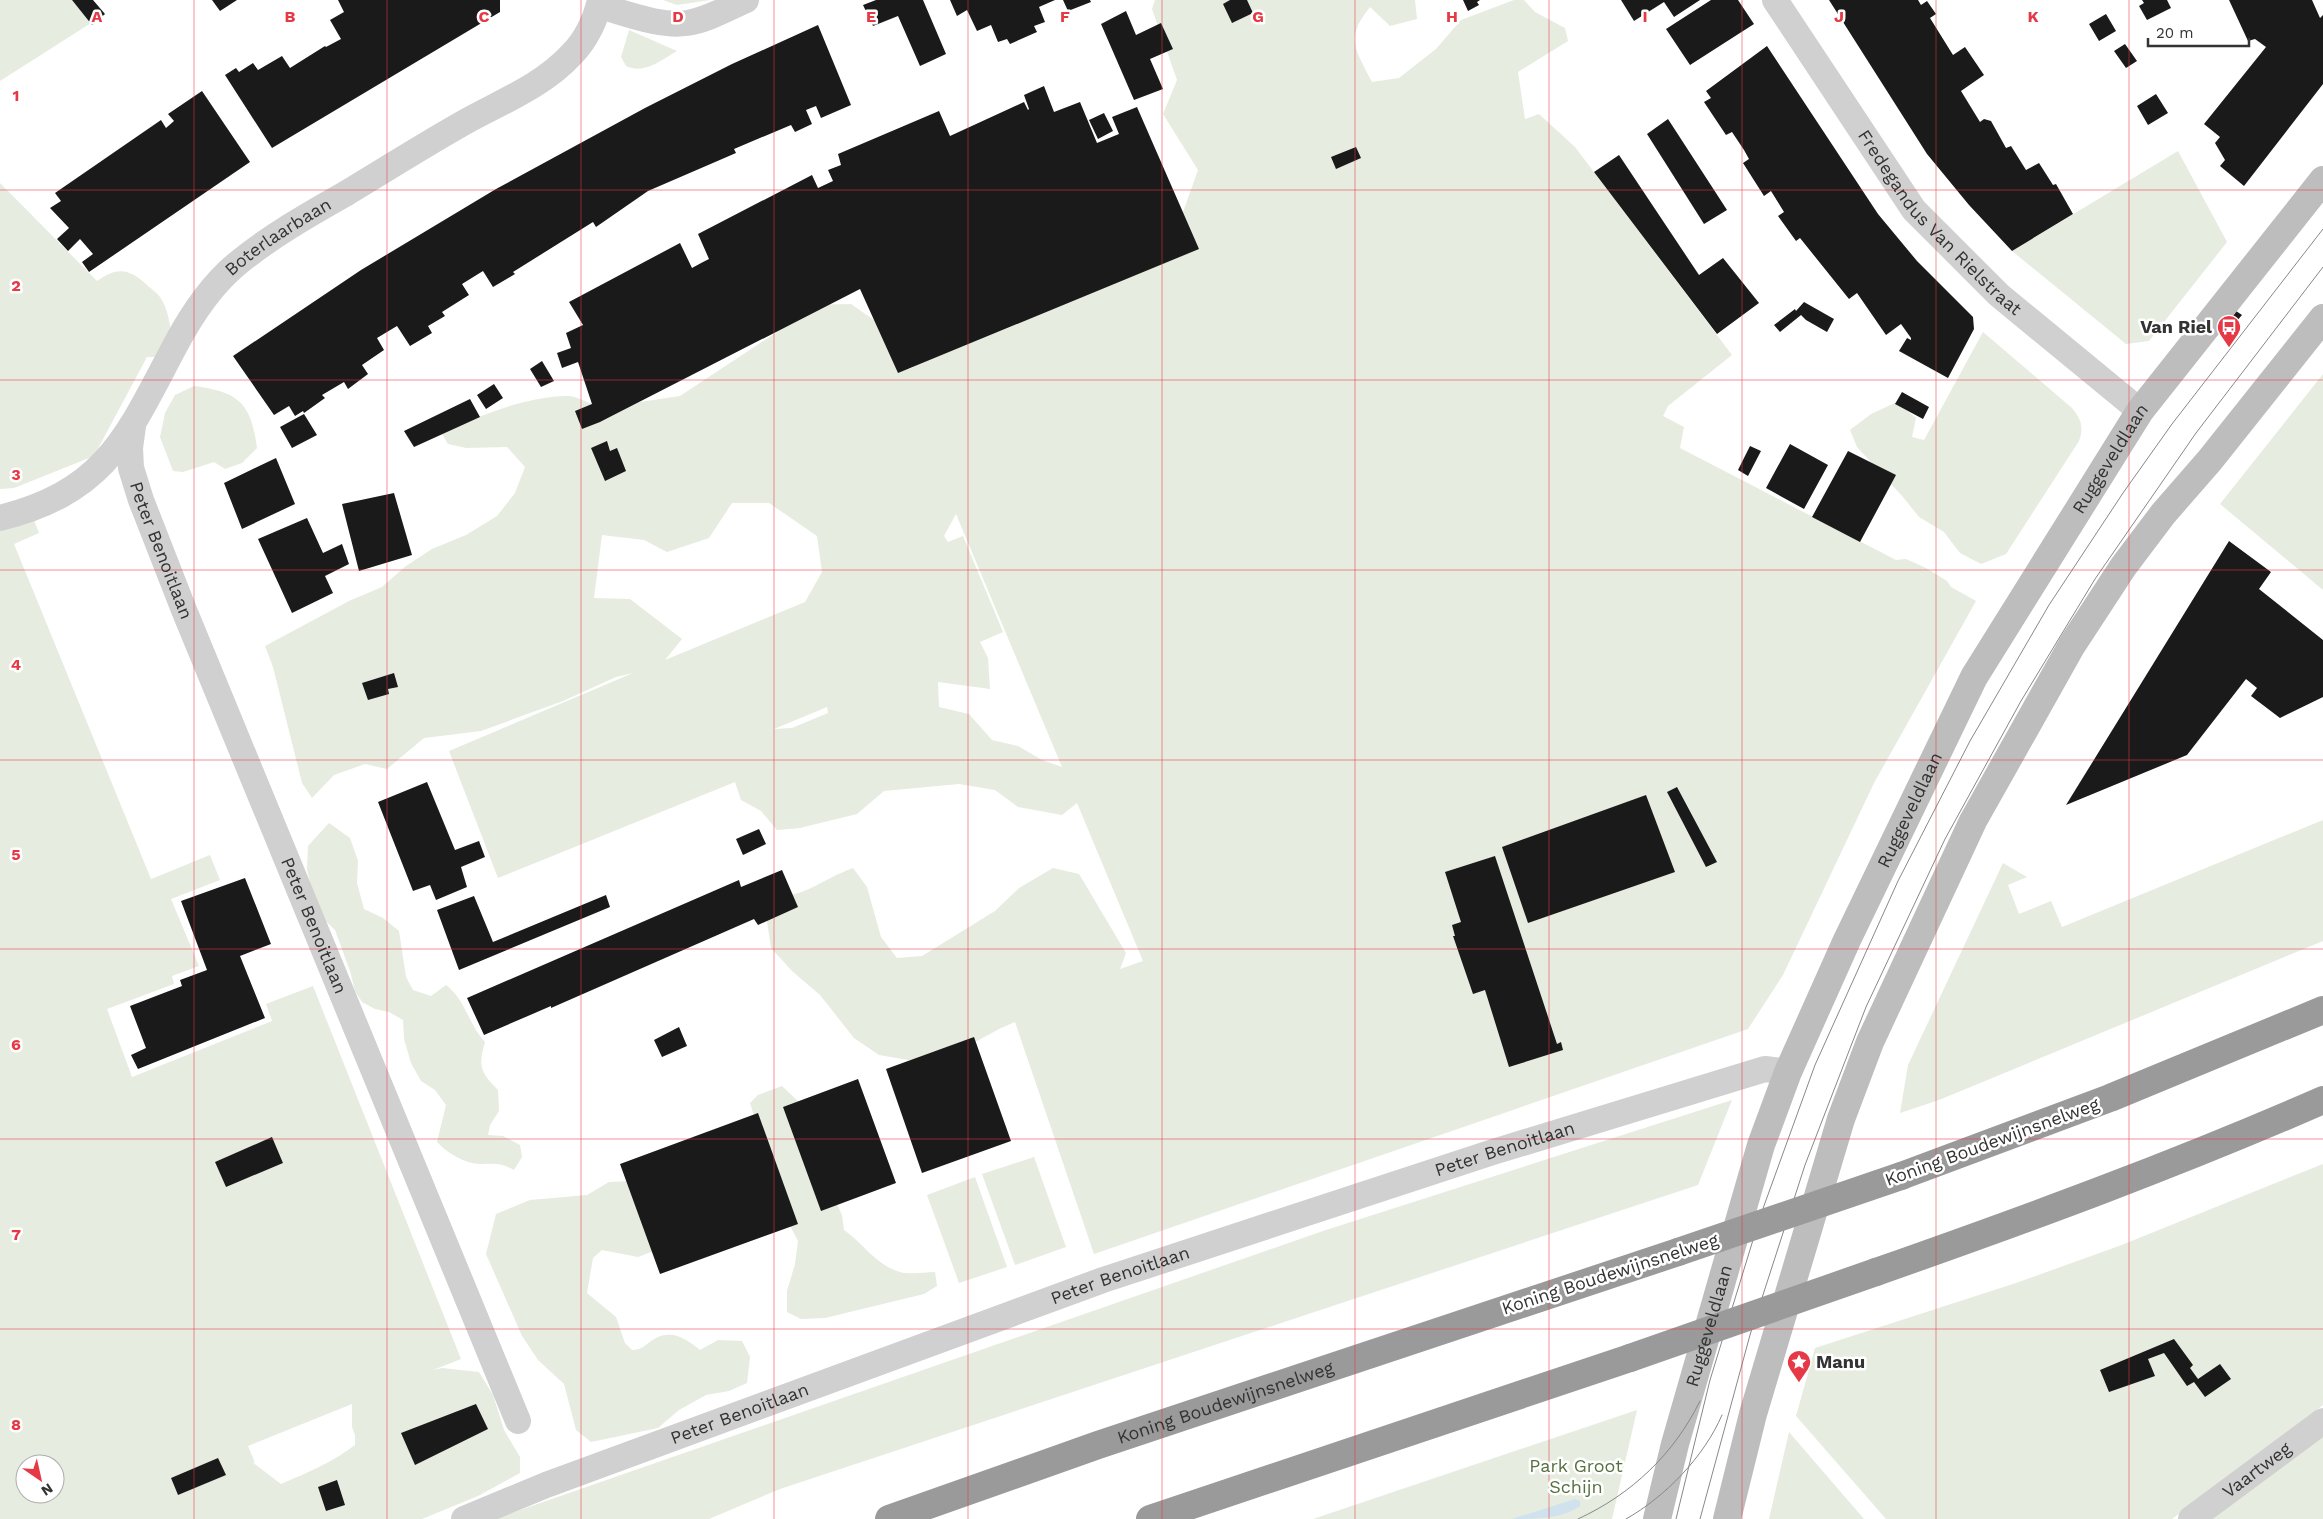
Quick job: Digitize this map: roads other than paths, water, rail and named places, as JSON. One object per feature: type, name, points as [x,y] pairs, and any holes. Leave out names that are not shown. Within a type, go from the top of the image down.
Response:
[{"type":"highway","name":"Koning Boudewijnsnelweg","points":[[890,1519],[1098,1445],[1901,1176],[2110,1098],[2323,1010]]},
{"type":"highway","points":[[1150,1519],[1630,1358],[2039,1215],[2254,1130],[2323,1100]]},
{"type":"street","points":[[600,3],[668,22],[688,23],[746,0]]},
{"type":"street","name":"Fredegandus Van Rielstraat","points":[[1775,0],[1914,210],[1999,295],[2140,411]]},
{"type":"street","name":"Boterlaarbaan","points":[[0,518],[26,512],[57,498],[89,477],[107,460],[133,426],[186,326],[208,294],[237,264],[284,230],[442,135],[549,75],[573,54],[590,29],[600,3]]},
{"type":"street","name":"Ruggeveldlaan","points":[[1657,1519],[1675,1444],[1761,1145],[1788,1072],[1847,940],[1974,677],[2140,411],[2323,180]]},
{"type":"street","points":[[1727,1519],[1753,1414],[1841,1119],[1870,1042],[1956,856],[2028,720],[2072,645],[2123,567],[2163,514],[2210,460],[2323,318]]},
{"type":"street","name":"Peter Benoitlaan","points":[[133,426],[130,448],[132,468],[141,500],[184,610],[518,1421]]},
{"type":"street","name":"Peter Benoitlaan","points":[[464,1519],[556,1482],[1104,1280],[1493,1152],[1765,1069],[1788,1072]]},
{"type":"street","name":"Vaartweg","points":[[2191,1519],[2323,1421]]},
{"type":"water","points":[[1575,1499],[1580,1501],[1580,1506],[1565,1514],[1539,1518],[1512,1519]]},
{"type":"tram line","points":[[1676,1519],[1710,1380],[1761,1214],[1815,1065],[1898,881],[1970,741],[2049,605],[2123,493],[2172,424],[2323,229]]},
{"type":"tram line","points":[[1700,1519],[1750,1335],[1805,1165],[1866,1007],[1945,839],[2021,701],[2095,579],[2196,433],[2323,267]]},
{"type":"tram line","points":[[1578,1519],[1616,1497],[1650,1470],[1678,1438],[1700,1401]]},
{"type":"tram line","points":[[1626,1519],[1669,1488],[1682,1474],[1705,1446],[1722,1415]]},
{"type":"place","name":"Van Riel","points":[[2229,348]]},
{"type":"place","name":"Manu","points":[[1799,1383]]},
{"type":"park label","name":"Park Groot Schijn","points":[[1576,1476]]}]
